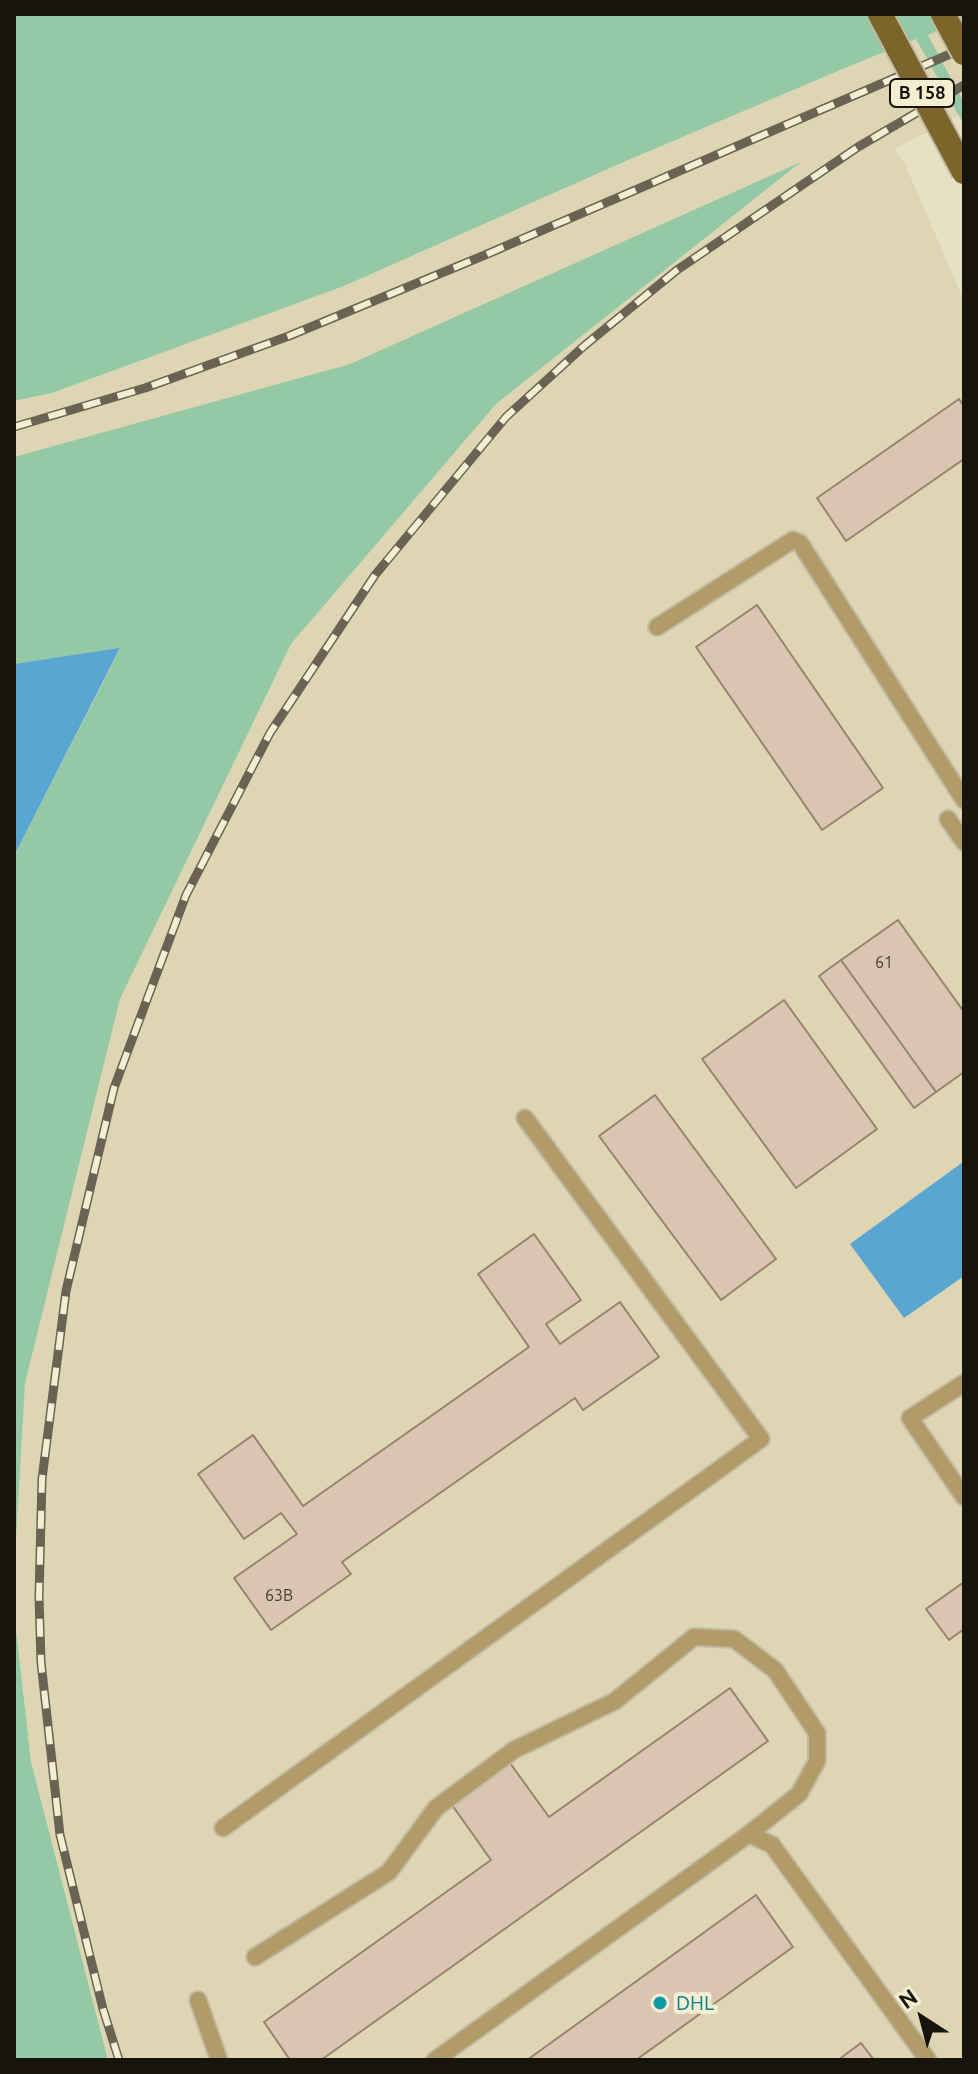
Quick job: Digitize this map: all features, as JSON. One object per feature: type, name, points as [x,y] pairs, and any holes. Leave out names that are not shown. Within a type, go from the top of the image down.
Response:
[{"type":"main road","name":"B 158","points":[[880,14],[964,172]]},
{"type":"main road","name":"B 158","points":[[943,14],[964,53]]},
{"type":"lane","points":[[657,627],[793,540],[800,543],[964,800]]},
{"type":"lane","points":[[948,819],[964,842]]},
{"type":"lane","points":[[223,1828],[761,1439],[525,1118]]},
{"type":"lane","points":[[964,1383],[910,1418],[964,1497]]},
{"type":"lane","points":[[255,1957],[389,1872],[436,1808],[514,1750],[615,1701],[694,1637],[734,1639],[775,1670],[817,1733],[817,1761],[799,1794],[749,1834],[435,2060]]},
{"type":"lane","points":[[749,1834],[772,1845],[928,2060]]},
{"type":"lane","points":[[198,2000],[219,2060]]},
{"type":"shaded area","points":[[964,20],[964,113],[894,149],[905,164],[964,301],[964,2060],[108,2060],[31,1762],[14,1611],[14,1574],[25,1383],[120,999],[291,644],[496,404],[798,165],[350,364],[14,457],[14,401],[52,393],[344,286],[626,161]]},
{"type":"green space","points":[[14,14],[964,14],[964,20],[928,35],[964,103],[964,125],[916,39],[626,161],[344,286],[52,393],[14,401]]},
{"type":"green space","points":[[801,162],[496,404],[291,644],[120,999],[25,1383],[14,1574],[14,856],[120,649],[14,664],[14,457],[350,364]]},
{"type":"green space","points":[[14,1611],[31,1762],[108,2060],[14,2060]]},
{"type":"water","points":[[120,648],[14,856],[14,664]]},
{"type":"water","points":[[963,1162],[964,1276],[904,1318],[850,1244]]},
{"type":"building","points":[[959,399],[964,406],[964,459],[846,541],[817,498]]},
{"type":"building","points":[[757,605],[883,788],[822,830],[696,647]]},
{"type":"building","points":[[898,920],[964,1012],[964,1072],[936,1092],[841,960]]},
{"type":"building","points":[[841,960],[936,1092],[914,1108],[819,976]]},
{"type":"building","points":[[784,1000],[877,1129],[796,1188],[702,1059]]},
{"type":"building","points":[[655,1095],[776,1259],[721,1300],[599,1136]]},
{"type":"building","points":[[534,1234],[581,1300],[546,1324],[560,1344],[620,1302],[659,1357],[583,1410],[575,1398],[342,1562],[351,1574],[271,1630],[234,1578],[297,1534],[281,1513],[244,1539],[198,1474],[253,1435],[303,1506],[529,1347],[478,1274]]},
{"type":"building","points":[[964,1582],[964,1629],[949,1640],[926,1609]]},
{"type":"building","points":[[730,1688],[768,1741],[321,2060],[290,2060],[264,2022],[491,1860],[452,1805],[510,1763],[549,1817]]},
{"type":"building","name":"DHL","points":[[756,1895],[793,1947],[636,2060],[527,2060]]},
{"type":"building","points":[[861,2043],[874,2060],[838,2060]]},
{"type":"railway","points":[[14,427],[145,388],[289,336],[485,255],[964,48]]},
{"type":"railway","points":[[119,2060],[103,2009],[60,1835],[41,1662],[42,1479],[66,1291],[114,1088],[186,895],[270,733],[375,575],[506,417],[584,346],[677,270],[858,147],[964,85]]},
{"type":"place","name":"DHL","points":[[660,2003]]}]
